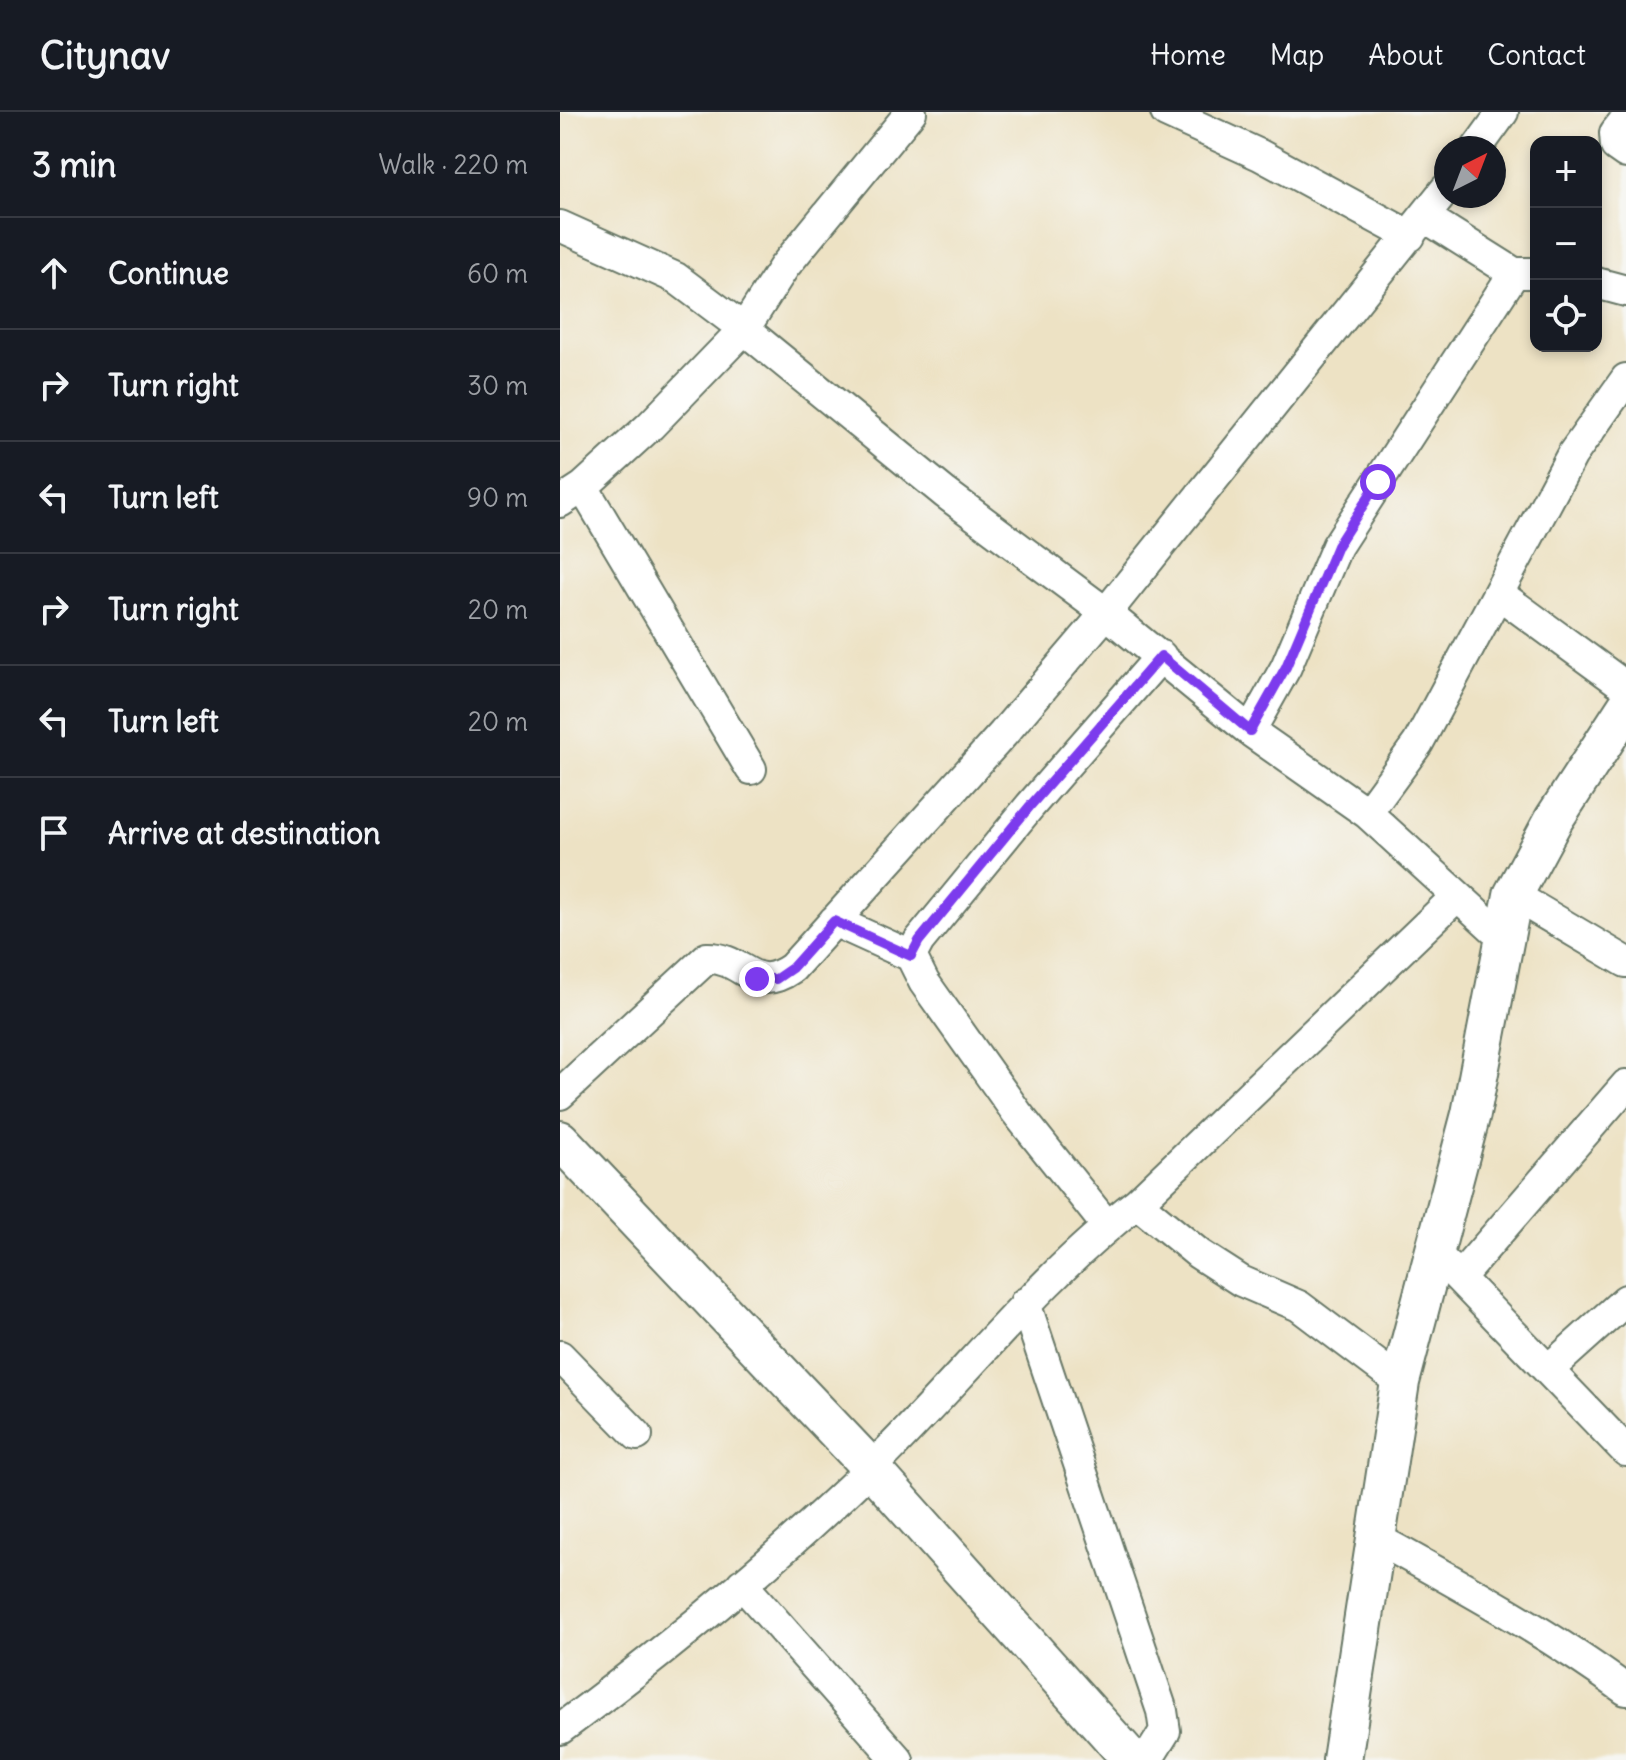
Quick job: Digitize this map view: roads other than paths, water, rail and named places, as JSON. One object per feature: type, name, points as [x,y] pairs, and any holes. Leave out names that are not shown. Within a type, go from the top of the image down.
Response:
[{"type":"street","points":[[751,769],[571,494],[650,426],[744,329],[784,267],[911,112]]},
{"type":"street","points":[[1486,136],[1503,112]]},
{"type":"street","points":[[1178,115],[1418,227],[1525,273],[1337,546],[1292,653],[1250,731]]},
{"type":"street","points":[[1626,119],[1615,133],[1616,146],[1626,153]]},
{"type":"street","points":[[560,1094],[696,964],[707,958],[722,958],[757,979],[776,979],[792,968],[1003,734],[1106,613],[1334,325],[1434,205]]},
{"type":"street","points":[[560,226],[676,278],[744,329],[945,493],[1106,613],[1250,731],[1367,813],[1504,938]]},
{"type":"street","points":[[1602,285],[1626,291]]},
{"type":"street","points":[[1367,813],[1418,743],[1572,455],[1626,379]]},
{"type":"street","points":[[1499,594],[1626,687]]},
{"type":"street","points":[[911,956],[919,941],[1030,806],[1161,656]]},
{"type":"street","points":[[1348,1757],[1374,1537],[1400,1382],[1446,1265],[1513,895],[1554,819],[1626,708]]},
{"type":"street","points":[[1513,895],[1626,962]]},
{"type":"street","points":[[560,1729],[742,1584],[871,1468],[1025,1303],[1107,1226],[1137,1203],[1457,896]]},
{"type":"street","points":[[834,921],[911,956],[919,975],[1017,1113],[1107,1226]]},
{"type":"street","points":[[1446,1265],[1624,1090]]},
{"type":"street","points":[[560,1140],[871,1468],[1132,1760]]},
{"type":"street","points":[[1137,1203],[1199,1254],[1241,1281],[1299,1306],[1400,1382]]},
{"type":"street","points":[[1446,1265],[1626,1451]]},
{"type":"street","points":[[1548,1370],[1626,1300]]},
{"type":"street","points":[[1025,1303],[1162,1711],[1165,1731],[1147,1760]]},
{"type":"street","points":[[560,1356],[637,1435]]},
{"type":"street","points":[[1374,1537],[1506,1611],[1581,1657],[1626,1690]]},
{"type":"street","points":[[742,1584],[898,1760]]}]
